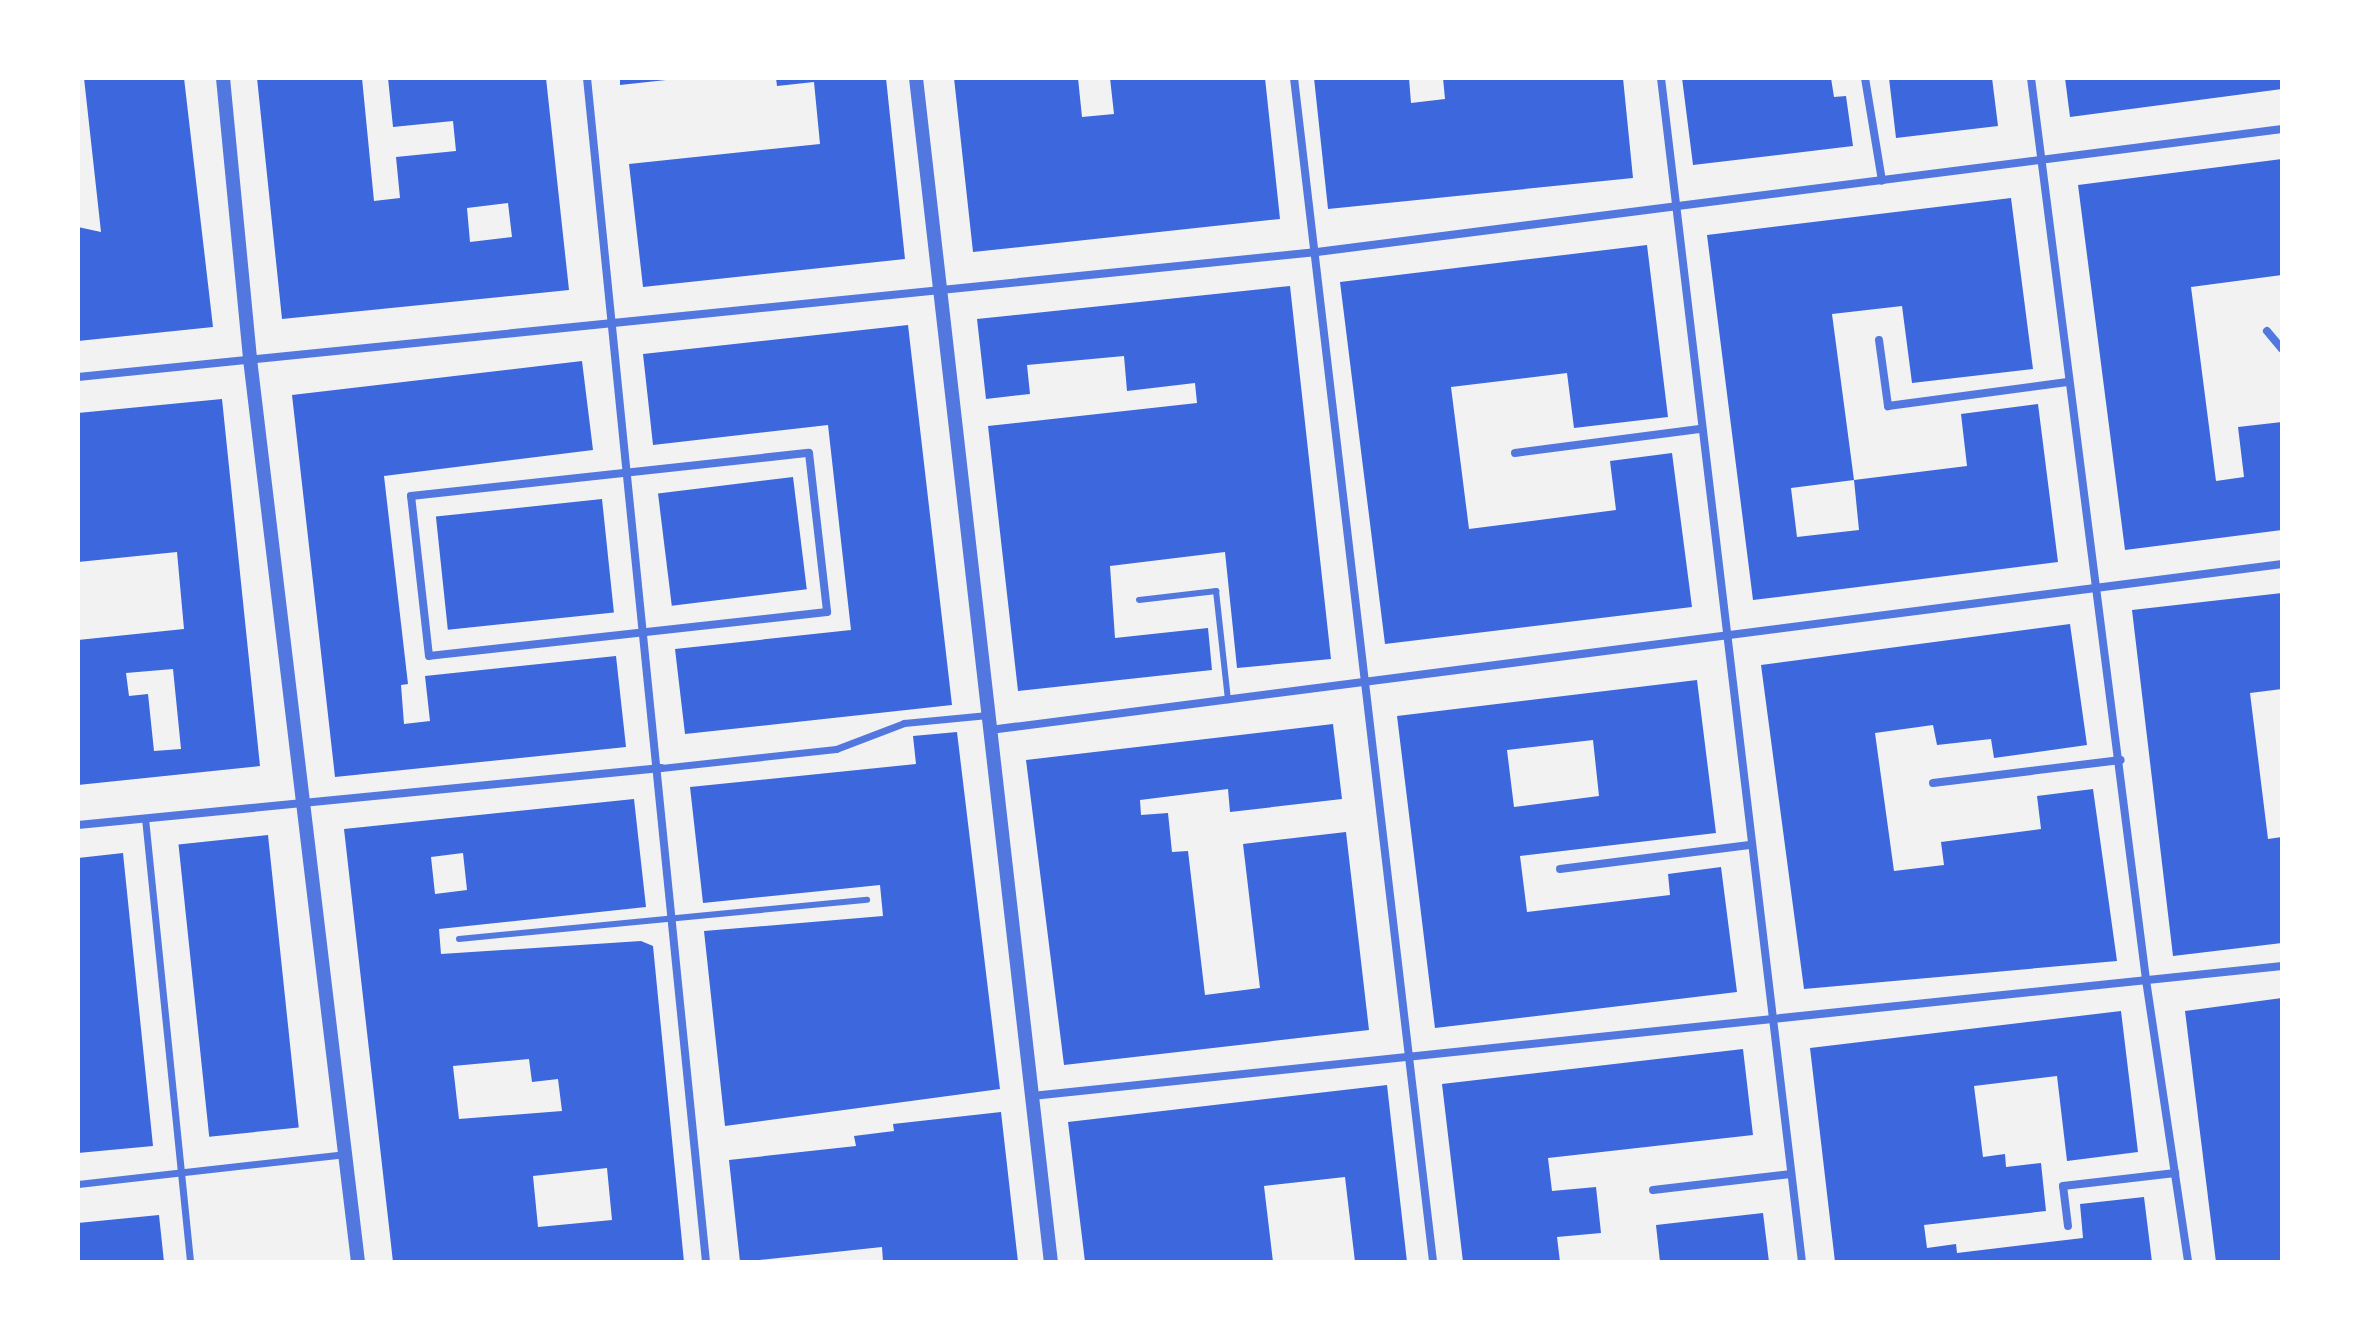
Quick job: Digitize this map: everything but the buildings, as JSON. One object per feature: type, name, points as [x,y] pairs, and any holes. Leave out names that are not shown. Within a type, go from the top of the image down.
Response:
[{"type":"street","points":[[223,78],[250,359],[358,1262]]},
{"type":"street","points":[[587,78],[661,768],[706,1262]]},
{"type":"street","points":[[916,78],[1051,1262]]},
{"type":"street","points":[[1294,78],[1317,252],[1433,1262]]},
{"type":"street","points":[[1661,78],[1802,1262]]},
{"type":"street","points":[[1865,78],[1882,181]]},
{"type":"street","points":[[2031,78],[2067,382],[2121,760],[2146,980],[2188,1262]]},
{"type":"street","points":[[78,377],[613,320],[1317,252],[2043,162],[2282,129]]},
{"type":"street","points":[[2267,331],[2282,349]]},
{"type":"street","points":[[1879,340],[1888,406],[2067,382]]},
{"type":"street","points":[[1515,453],[1701,429]]},
{"type":"street","points":[[809,453],[827,612],[645,632],[429,656],[411,496],[809,453]]},
{"type":"street","points":[[78,825],[836,749],[904,723],[990,723],[1228,700],[2282,564]]},
{"type":"street","points":[[1933,783],[2121,760]]},
{"type":"street","points":[[145,818],[190,1262]]},
{"type":"street","points":[[1560,869],[1751,845]]},
{"type":"street","points":[[1032,1096],[2282,966]]},
{"type":"street","points":[[78,1184],[346,1154]]},
{"type":"street","points":[[2068,1226],[2063,1186],[2175,1173]]},
{"type":"street","points":[[1653,1190],[1791,1174]]},
{"type":"lane","points":[[1139,600],[1216,591],[1228,700]]},
{"type":"lane","points":[[459,939],[867,900]]}]
